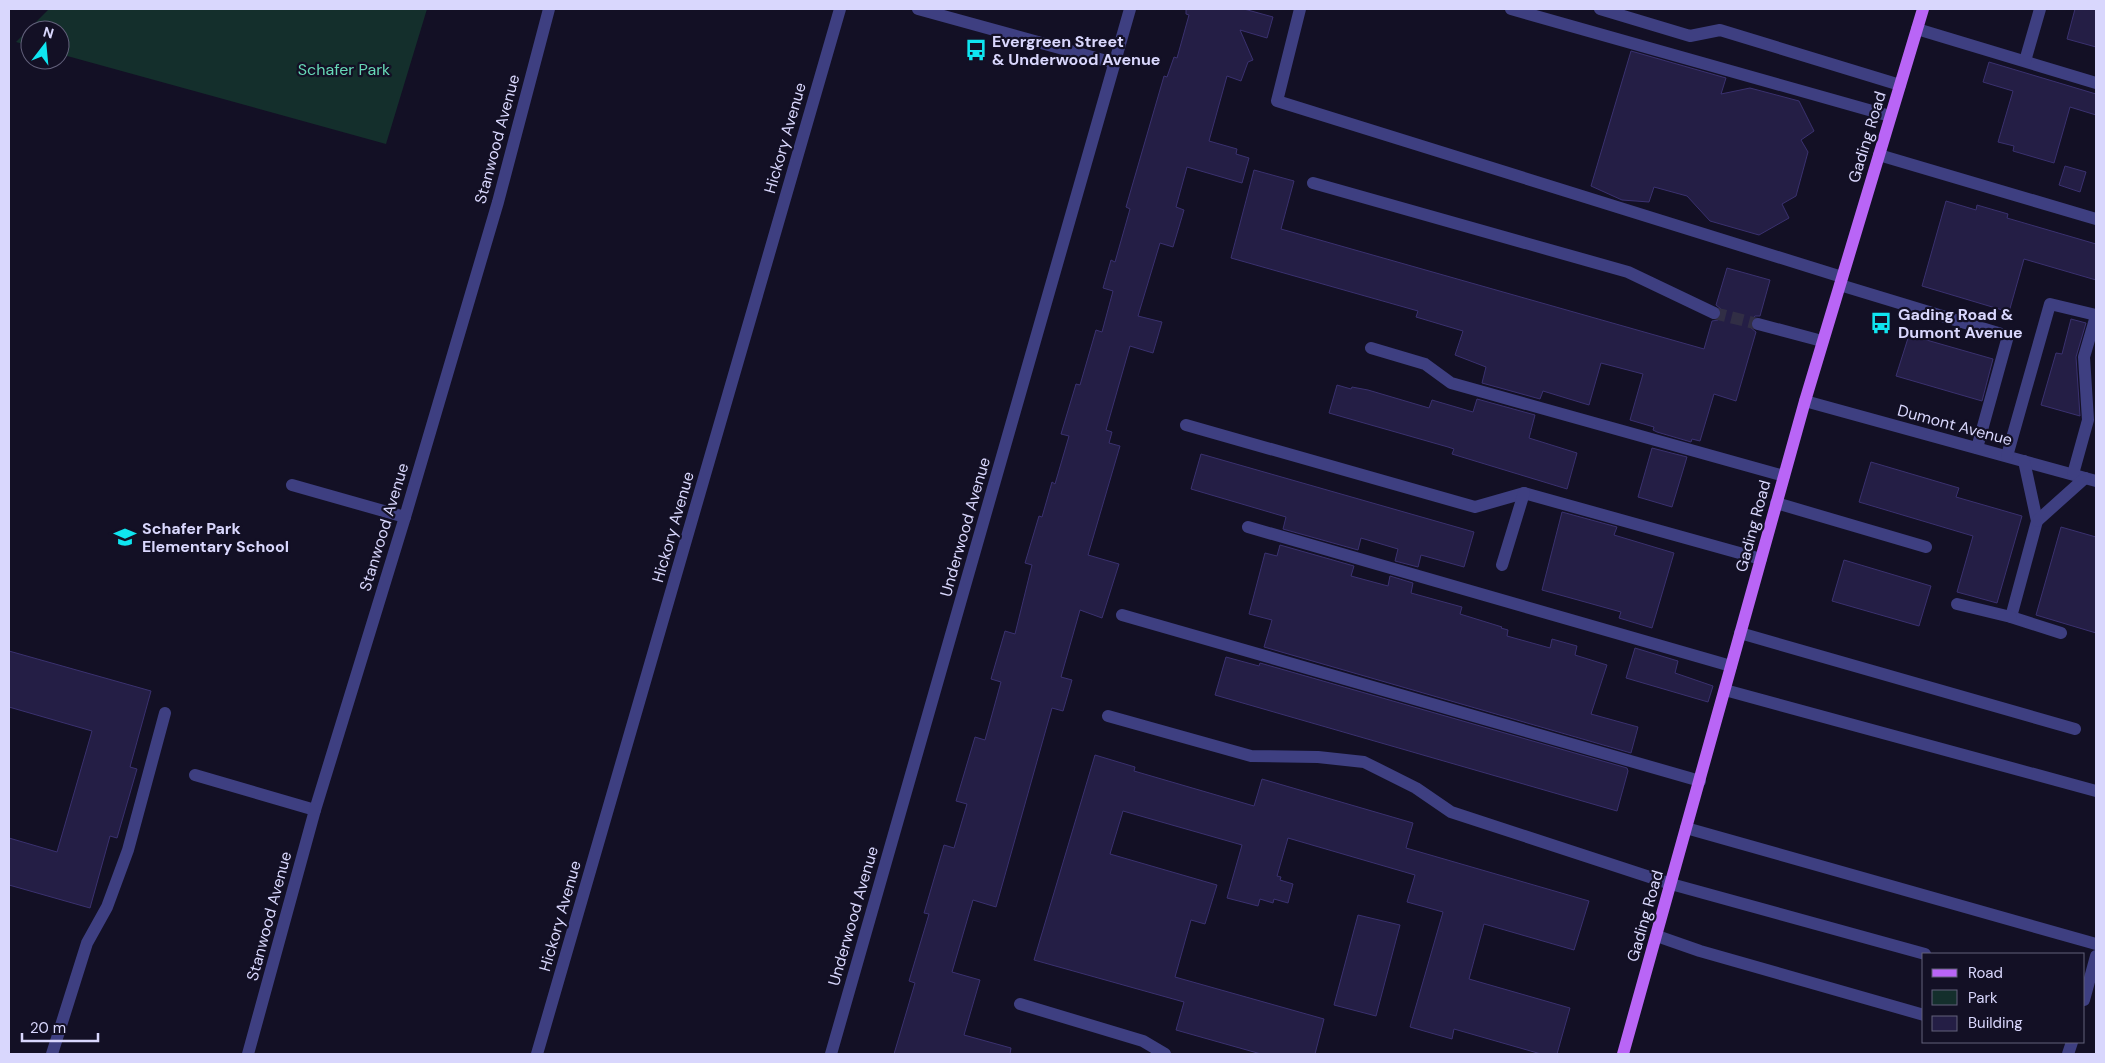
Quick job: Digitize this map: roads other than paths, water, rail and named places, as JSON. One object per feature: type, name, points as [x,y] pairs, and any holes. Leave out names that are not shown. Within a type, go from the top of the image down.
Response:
[{"type":"main road","name":"Gading Road","points":[[1623,1054],[1805,400],[1923,9]]},
{"type":"street","name":"Stanwood Avenue","points":[[248,1054],[315,810],[405,517],[498,202],[549,9]]},
{"type":"street","name":"Hickory Avenue","points":[[537,1054],[840,9]]},
{"type":"street","points":[[918,9],[1114,63]]},
{"type":"street","name":"Underwood Avenue","points":[[831,1054],[1130,9]]},
{"type":"street","points":[[1300,9],[1277,101],[2008,336],[1977,448]]},
{"type":"street","points":[[1511,9],[1890,116]]},
{"type":"street","points":[[1600,9],[1690,36],[1720,30],[1900,85]]},
{"type":"street","points":[[2025,61],[2040,9]]},
{"type":"street","points":[[1917,29],[2096,83]]},
{"type":"street","points":[[1879,155],[2096,219]]},
{"type":"street","points":[[1313,183],[1628,272],[1714,313]]},
{"type":"street","points":[[2007,456],[2050,304],[2096,316],[2084,357],[2088,420],[2085,478],[2037,521]]},
{"type":"street","points":[[1758,324],[1822,341]]},
{"type":"street","points":[[1370,348],[1425,364],[1451,383],[1784,476]]},
{"type":"street","name":"Dumont Avenue","points":[[1805,400],[2085,478]]},
{"type":"street","points":[[1186,424],[1475,507],[1524,493],[1761,559]]},
{"type":"street","points":[[2011,617],[2037,521],[2024,461]]},
{"type":"street","points":[[292,486],[405,517]]},
{"type":"street","points":[[1502,565],[1524,493]]},
{"type":"street","points":[[1776,503],[1926,547]]},
{"type":"street","points":[[1248,527],[1731,666]]},
{"type":"street","points":[[1958,604],[2011,617],[2060,634]]},
{"type":"street","points":[[1122,615],[1700,781]]},
{"type":"street","points":[[1740,633],[2075,729]]},
{"type":"street","points":[[1725,690],[2096,792]]},
{"type":"street","points":[[52,1054],[87,943],[107,907],[128,850],[165,713]]},
{"type":"street","points":[[1108,716],[1251,756],[1318,758],[1364,762],[1416,788],[1451,812],[1671,884],[1922,953]]},
{"type":"street","points":[[195,775],[315,810]]},
{"type":"street","points":[[1686,828],[2096,944]]},
{"type":"street","points":[[1657,936],[1709,954],[1922,1013]]},
{"type":"street","points":[[2085,997],[2094,970],[2096,956]]},
{"type":"street","points":[[1020,1004],[1143,1041],[1165,1054]]},
{"type":"tunnel","points":[[1714,313],[1758,324]]},
{"type":"place","name":"Evergreen Street & Underwood Avenue","points":[[976,50]]},
{"type":"place","name":"Gading Road & Dumont Avenue","points":[[1881,323]]},
{"type":"place","name":"Schafer Park Elementary School","points":[[125,537]]},
{"type":"park label","name":"Schafer Park","points":[[344,69]]}]
